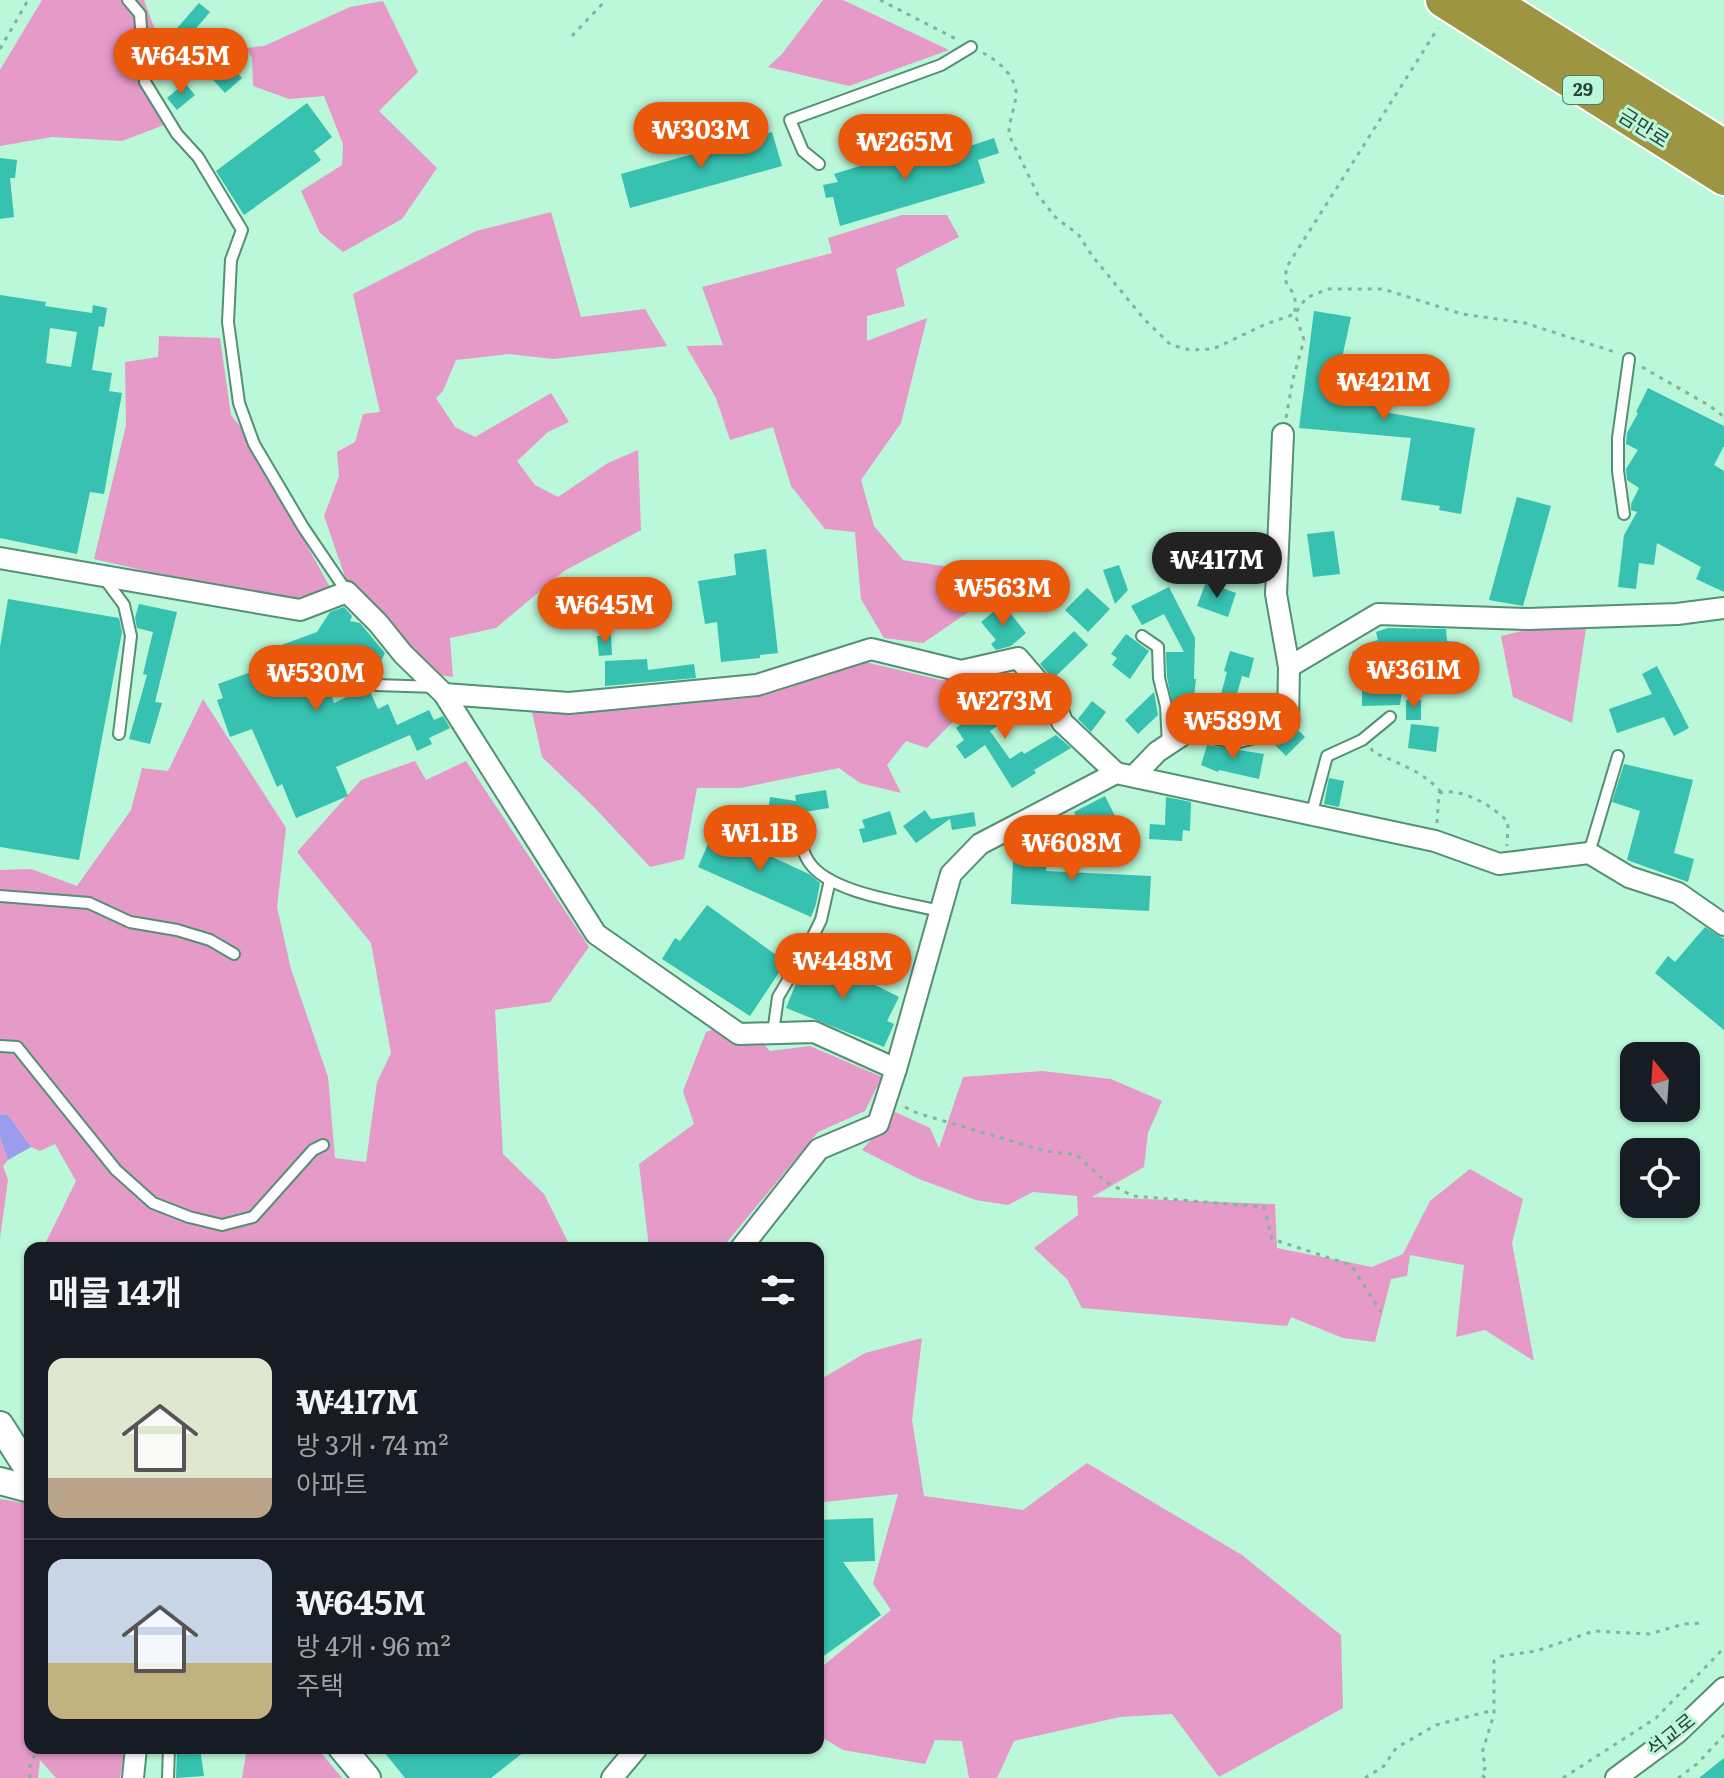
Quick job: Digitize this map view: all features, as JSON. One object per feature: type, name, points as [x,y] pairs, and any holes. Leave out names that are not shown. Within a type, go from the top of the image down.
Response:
[{"type":"highway","name":"금만로","points":[[1489,0],[1724,147]]},
{"type":"highway","name":"금만로","points":[[1441,14],[1724,178]]},
{"type":"street","points":[[746,1242],[819,1149],[878,1124],[951,874],[980,844],[1125,775],[1193,728],[1235,738],[1288,724],[1289,667],[1276,594],[1283,434]]},
{"type":"street","points":[[0,558],[300,610],[347,592],[441,691],[596,934],[739,1034],[814,1032],[896,1069]]},
{"type":"street","points":[[1289,667],[1378,614],[1528,619],[1677,614],[1724,608]]},
{"type":"street","points":[[441,691],[569,703],[757,685],[871,649],[961,671],[1018,658],[1054,700],[1062,722],[1125,775],[1435,841],[1502,864],[1589,853],[1629,877],[1678,893],[1724,925]]},
{"type":"street","points":[[0,1425],[24,1463]]},
{"type":"street","points":[[0,1481],[24,1487]]},
{"type":"street","name":"석교로","points":[[1616,1778],[1677,1733],[1724,1688]]},
{"type":"street","points":[[133,1778],[135,1754]]},
{"type":"street","points":[[347,1754],[367,1778]]},
{"type":"street","points":[[612,1778],[632,1754]]},
{"type":"lane","points":[[128,0],[140,14],[145,82],[177,134],[198,157],[242,230],[231,260],[228,322],[239,403],[254,444],[303,527],[347,592]]},
{"type":"lane","points":[[819,164],[803,151],[790,120],[941,65],[971,47]]},
{"type":"lane","points":[[1624,514],[1618,471],[1618,438],[1629,359]]},
{"type":"lane","points":[[102,576],[124,605],[131,636],[119,734]]},
{"type":"lane","points":[[1142,636],[1158,647],[1168,745]]},
{"type":"lane","points":[[376,685],[441,691]]},
{"type":"lane","points":[[1311,816],[1327,756],[1364,739],[1390,717]]},
{"type":"lane","points":[[1589,853],[1618,756]]},
{"type":"lane","points":[[795,826],[809,863],[830,880],[848,888],[939,911]]},
{"type":"lane","points":[[773,1033],[778,997],[821,920],[830,880]]},
{"type":"lane","points":[[0,896],[89,903],[130,922],[177,930],[210,940],[234,954]]},
{"type":"lane","points":[[0,1046],[17,1047],[116,1170],[153,1203],[189,1217],[222,1225],[253,1217],[313,1150],[323,1145]]},
{"type":"lane","points":[[168,1778],[169,1754]]},
{"type":"path","points":[[0,49],[28,0]]},
{"type":"path","points":[[572,36],[606,0]]},
{"type":"path","points":[[880,0],[989,56],[1007,70],[1016,91],[1009,135],[1038,195],[1057,219],[1078,234],[1145,320],[1171,345],[1190,350],[1213,349],[1295,314],[1306,298],[1328,289],[1383,289],[1462,314],[1525,323],[1621,354],[1724,417]]},
{"type":"path","points":[[1283,434],[1304,340],[1295,314],[1295,296],[1286,282],[1286,268],[1441,14]]},
{"type":"path","points":[[1364,739],[1368,739],[1373,752],[1420,774],[1441,792],[1456,792],[1501,814],[1508,822],[1507,846],[1502,851],[1502,864]]},
{"type":"path","points":[[1435,841],[1437,801],[1441,792]]},
{"type":"path","points":[[887,1098],[917,1113],[1045,1151],[1077,1155],[1106,1182],[1133,1196],[1264,1207],[1272,1239],[1351,1265],[1381,1312]]},
{"type":"path","points":[[1485,1778],[1481,1774],[1486,1767],[1482,1753],[1494,1710],[1494,1661],[1502,1656],[1536,1651],[1594,1631],[1649,1634],[1684,1624],[1702,1623]]},
{"type":"path","points":[[1563,1778],[1656,1718],[1724,1648]]},
{"type":"path","points":[[1365,1778],[1384,1766],[1396,1748],[1436,1725],[1494,1710]]},
{"type":"path","points":[[1678,1778],[1697,1764],[1724,1735]]},
{"type":"path","points":[[30,1778],[30,1766],[35,1754]]},
{"type":"shaded area","points":[[42,0],[144,0],[155,30],[148,52],[150,77],[164,125],[122,141],[52,137],[0,146],[0,70]]},
{"type":"shaded area","points":[[823,0],[843,0],[949,50],[849,86],[768,67],[782,54]]},
{"type":"shaded area","points":[[383,1],[418,72],[379,111],[437,168],[402,219],[343,252],[320,233],[301,191],[342,165],[343,144],[324,96],[289,99],[253,86],[252,58],[246,48],[264,46],[350,7]]},
{"type":"shaded area","points":[[551,212],[581,317],[645,309],[667,346],[553,359],[509,354],[456,360],[443,391],[436,398],[455,427],[475,437],[551,393],[569,422],[548,432],[517,461],[535,485],[558,497],[608,463],[638,450],[641,530],[564,571],[496,628],[450,638],[453,677],[431,674],[348,585],[324,516],[339,476],[337,452],[355,442],[363,414],[380,412],[353,294],[476,231]]},
{"type":"shaded area","points":[[902,215],[947,215],[959,237],[896,269],[905,306],[867,316],[867,341],[927,318],[901,423],[861,480],[874,526],[903,560],[956,568],[992,596],[923,643],[884,638],[861,599],[855,532],[825,529],[791,486],[773,427],[730,440],[716,398],[686,346],[723,345],[702,287],[832,253],[828,238]]},
{"type":"shaded area","points":[[159,336],[220,338],[231,415],[243,430],[331,589],[280,602],[94,559],[126,425],[125,362],[158,357]]},
{"type":"shaded area","points":[[1546,625],[1586,628],[1572,723],[1513,697],[1501,636]]},
{"type":"shaded area","points":[[865,662],[941,680],[996,678],[927,748],[906,741],[887,765],[901,793],[860,783],[839,768],[740,788],[697,788],[684,859],[650,867],[542,757],[532,712],[741,699]]},
{"type":"shaded area","points":[[203,699],[286,828],[277,907],[291,969],[328,1077],[335,1158],[366,1162],[377,1082],[391,1053],[371,943],[297,852],[361,780],[415,761],[426,780],[466,761],[589,947],[550,1002],[495,1010],[503,1154],[544,1194],[568,1242],[46,1242],[76,1181],[55,1144],[40,1151],[31,1147],[8,1115],[0,1114],[0,870],[31,869],[77,886],[131,810],[142,768],[168,771]]},
{"type":"shaded area","points":[[740,1020],[770,1051],[810,1046],[882,1077],[865,1111],[818,1132],[727,1242],[648,1242],[639,1164],[694,1124],[683,1091],[706,1032]]},
{"type":"shaded area","points":[[1042,1071],[1111,1079],[1162,1101],[1148,1133],[1144,1167],[1092,1197],[1275,1204],[1277,1248],[1372,1267],[1403,1254],[1430,1201],[1470,1169],[1523,1199],[1512,1243],[1534,1361],[1485,1330],[1456,1337],[1464,1265],[1410,1255],[1407,1276],[1391,1279],[1375,1342],[1343,1338],[1291,1317],[1287,1326],[1082,1308],[1067,1279],[1034,1248],[1078,1215],[1077,1196],[1033,1192],[1008,1205],[976,1200],[919,1179],[862,1150],[895,1112],[930,1128],[939,1148],[963,1077]]},
{"type":"shaded area","points":[[0,1137],[8,1160],[3,1166],[8,1180],[0,1238]]},
{"type":"shaded area","points":[[922,1338],[912,1420],[924,1496],[1023,1510],[1087,1463],[1242,1555],[1341,1635],[1343,1708],[1219,1777],[1172,1714],[1120,1717],[1014,1741],[997,1778],[969,1778],[962,1741],[935,1740],[925,1764],[843,1750],[824,1739],[824,1665],[891,1610],[873,1584],[898,1494],[824,1502],[824,1377],[865,1353]]},
{"type":"shaded area","points":[[0,1499],[24,1503],[24,1754],[124,1754],[120,1778],[56,1778],[40,1760],[38,1778],[0,1778]]},
{"type":"shaded area","points":[[246,1754],[322,1754],[342,1778],[242,1778]]},
{"type":"water","points":[[0,1114],[8,1115],[31,1147],[8,1160],[0,1137]]},
{"type":"building","points":[[199,3],[210,12],[163,67],[151,58]]},
{"type":"building","points":[[225,58],[242,78],[225,93],[207,73]]},
{"type":"building","points":[[185,83],[195,95],[177,110],[167,98]]},
{"type":"building","points":[[307,103],[332,137],[314,151],[321,160],[244,215],[216,171]]},
{"type":"building","points":[[772,132],[782,166],[630,208],[621,174]]},
{"type":"building","points":[[994,138],[999,153],[978,160],[985,183],[840,226],[833,197],[826,198],[823,185],[838,182],[834,174],[895,155],[900,169]]},
{"type":"building","points":[[0,158],[17,160],[15,178],[10,178],[14,217],[0,219]]},
{"type":"building","points":[[0,295],[92,313],[93,305],[107,308],[104,327],[99,326],[92,370],[112,373],[109,391],[122,393],[104,494],[90,492],[77,554],[0,538]],"holes":[[[50,328],[77,332],[71,367],[46,363]]]},
{"type":"building","points":[[1314,311],[1351,317],[1337,381],[1361,383],[1360,396],[1385,398],[1384,412],[1475,428],[1461,514],[1439,510],[1440,506],[1401,500],[1411,438],[1299,428]]},
{"type":"building","points":[[1648,388],[1724,426],[1724,446],[1714,465],[1724,471],[1724,592],[1696,579],[1701,567],[1657,543],[1654,565],[1639,563],[1636,589],[1618,587],[1624,535],[1637,512],[1631,510],[1631,504],[1639,488],[1627,480],[1626,469],[1638,450],[1626,444],[1627,433]]},
{"type":"building","points":[[1517,497],[1551,506],[1523,606],[1489,600]]},
{"type":"building","points":[[1334,531],[1340,574],[1313,577],[1307,534]]},
{"type":"building","points":[[766,549],[778,653],[721,662],[717,622],[705,624],[698,581],[736,575],[734,554]]},
{"type":"building","points":[[1119,565],[1128,590],[1115,604],[1103,570]]},
{"type":"building","points":[[1206,582],[1236,593],[1228,617],[1197,606]]},
{"type":"building","points":[[1169,587],[1195,638],[1196,679],[1192,715],[1174,714],[1166,652],[1184,652],[1164,614],[1142,625],[1131,606]]},
{"type":"building","points":[[1087,588],[1110,609],[1088,632],[1065,610]]},
{"type":"building","points":[[8,599],[119,618],[122,632],[79,860],[0,847],[0,647]]},
{"type":"building","points":[[139,604],[177,612],[155,702],[162,703],[150,744],[129,739],[147,675],[143,674],[153,632],[137,628],[135,618]]},
{"type":"building","points":[[1003,604],[1026,633],[1011,646],[996,650],[991,644],[996,640],[981,622]]},
{"type":"building","points":[[344,607],[352,616],[350,621],[360,623],[385,653],[373,677],[316,651],[334,703],[368,687],[378,709],[388,704],[397,725],[429,710],[434,720],[443,716],[450,728],[429,738],[432,744],[417,751],[410,735],[336,767],[348,796],[296,818],[282,784],[277,787],[252,729],[230,737],[217,700],[223,698],[218,684],[262,668],[257,654],[317,632],[330,612]]},
{"type":"building","points":[[1388,628],[1446,629],[1447,641],[1459,642],[1457,670],[1432,668],[1433,648],[1407,657],[1400,705],[1362,706],[1362,683],[1352,652],[1378,640],[1376,632]]},
{"type":"building","points":[[1074,631],[1088,645],[1053,679],[1040,664]]},
{"type":"building","points":[[1126,634],[1149,651],[1130,679],[1112,665],[1117,658],[1111,654]]},
{"type":"building","points":[[611,635],[612,655],[599,656],[597,636]]},
{"type":"building","points":[[1230,651],[1254,658],[1249,678],[1242,676],[1229,723],[1214,720]]},
{"type":"building","points":[[647,659],[648,670],[694,664],[696,678],[605,686],[605,661]]},
{"type":"building","points":[[1657,666],[1689,728],[1674,736],[1664,717],[1617,733],[1609,709],[1652,694],[1642,674]]},
{"type":"building","points":[[1008,689],[1022,709],[990,731],[1010,759],[1056,735],[1071,748],[1034,770],[1036,773],[1012,788],[985,745],[965,759],[956,746],[964,740],[956,728]]},
{"type":"building","points":[[1154,692],[1158,715],[1138,734],[1125,720]]},
{"type":"building","points":[[1406,700],[1421,700],[1421,720],[1406,720]]},
{"type":"building","points":[[1092,701],[1106,712],[1091,732],[1078,719]]},
{"type":"building","points":[[1411,724],[1439,727],[1436,752],[1408,748]]},
{"type":"building","points":[[1299,731],[1305,737],[1286,756],[1273,743]]},
{"type":"building","points":[[1207,745],[1264,754],[1259,779],[1218,772],[1201,765]]},
{"type":"building","points":[[1624,764],[1693,780],[1674,853],[1694,859],[1688,882],[1627,860],[1640,811],[1612,802]]},
{"type":"building","points":[[1329,778],[1344,781],[1339,807],[1324,804]]},
{"type":"building","points":[[826,790],[829,808],[767,818],[770,797],[796,801],[795,795]]},
{"type":"building","points":[[1105,796],[1118,822],[1087,838],[1074,812]]},
{"type":"building","points":[[1166,797],[1191,802],[1190,831],[1183,830],[1182,841],[1149,839],[1150,824],[1165,825]]},
{"type":"building","points":[[925,810],[931,819],[974,812],[976,826],[952,830],[950,819],[916,843],[903,826]]},
{"type":"building","points":[[890,811],[897,834],[863,843],[859,829],[865,828],[862,820]]},
{"type":"building","points":[[714,830],[809,874],[820,883],[811,917],[698,867]]},
{"type":"building","points":[[1021,837],[1049,839],[1046,871],[1151,876],[1149,911],[1011,904],[1014,841]]},
{"type":"building","points":[[707,905],[786,962],[750,1016],[662,959],[675,938],[680,941]]},
{"type":"building","points":[[1705,927],[1724,939],[1724,1030],[1655,973],[1668,956],[1675,962]]},
{"type":"building","points":[[813,954],[899,997],[887,1021],[894,1024],[884,1047],[786,1008]]},
{"type":"building","points":[[873,1518],[875,1561],[843,1562],[881,1615],[824,1656],[824,1520]]},
{"type":"building","points":[[177,1754],[201,1754],[204,1776],[176,1778]]},
{"type":"building","points":[[386,1754],[521,1754],[491,1778],[405,1778]]},
{"type":"building","points":[[1724,1758],[1724,1778],[1699,1778]]}]
